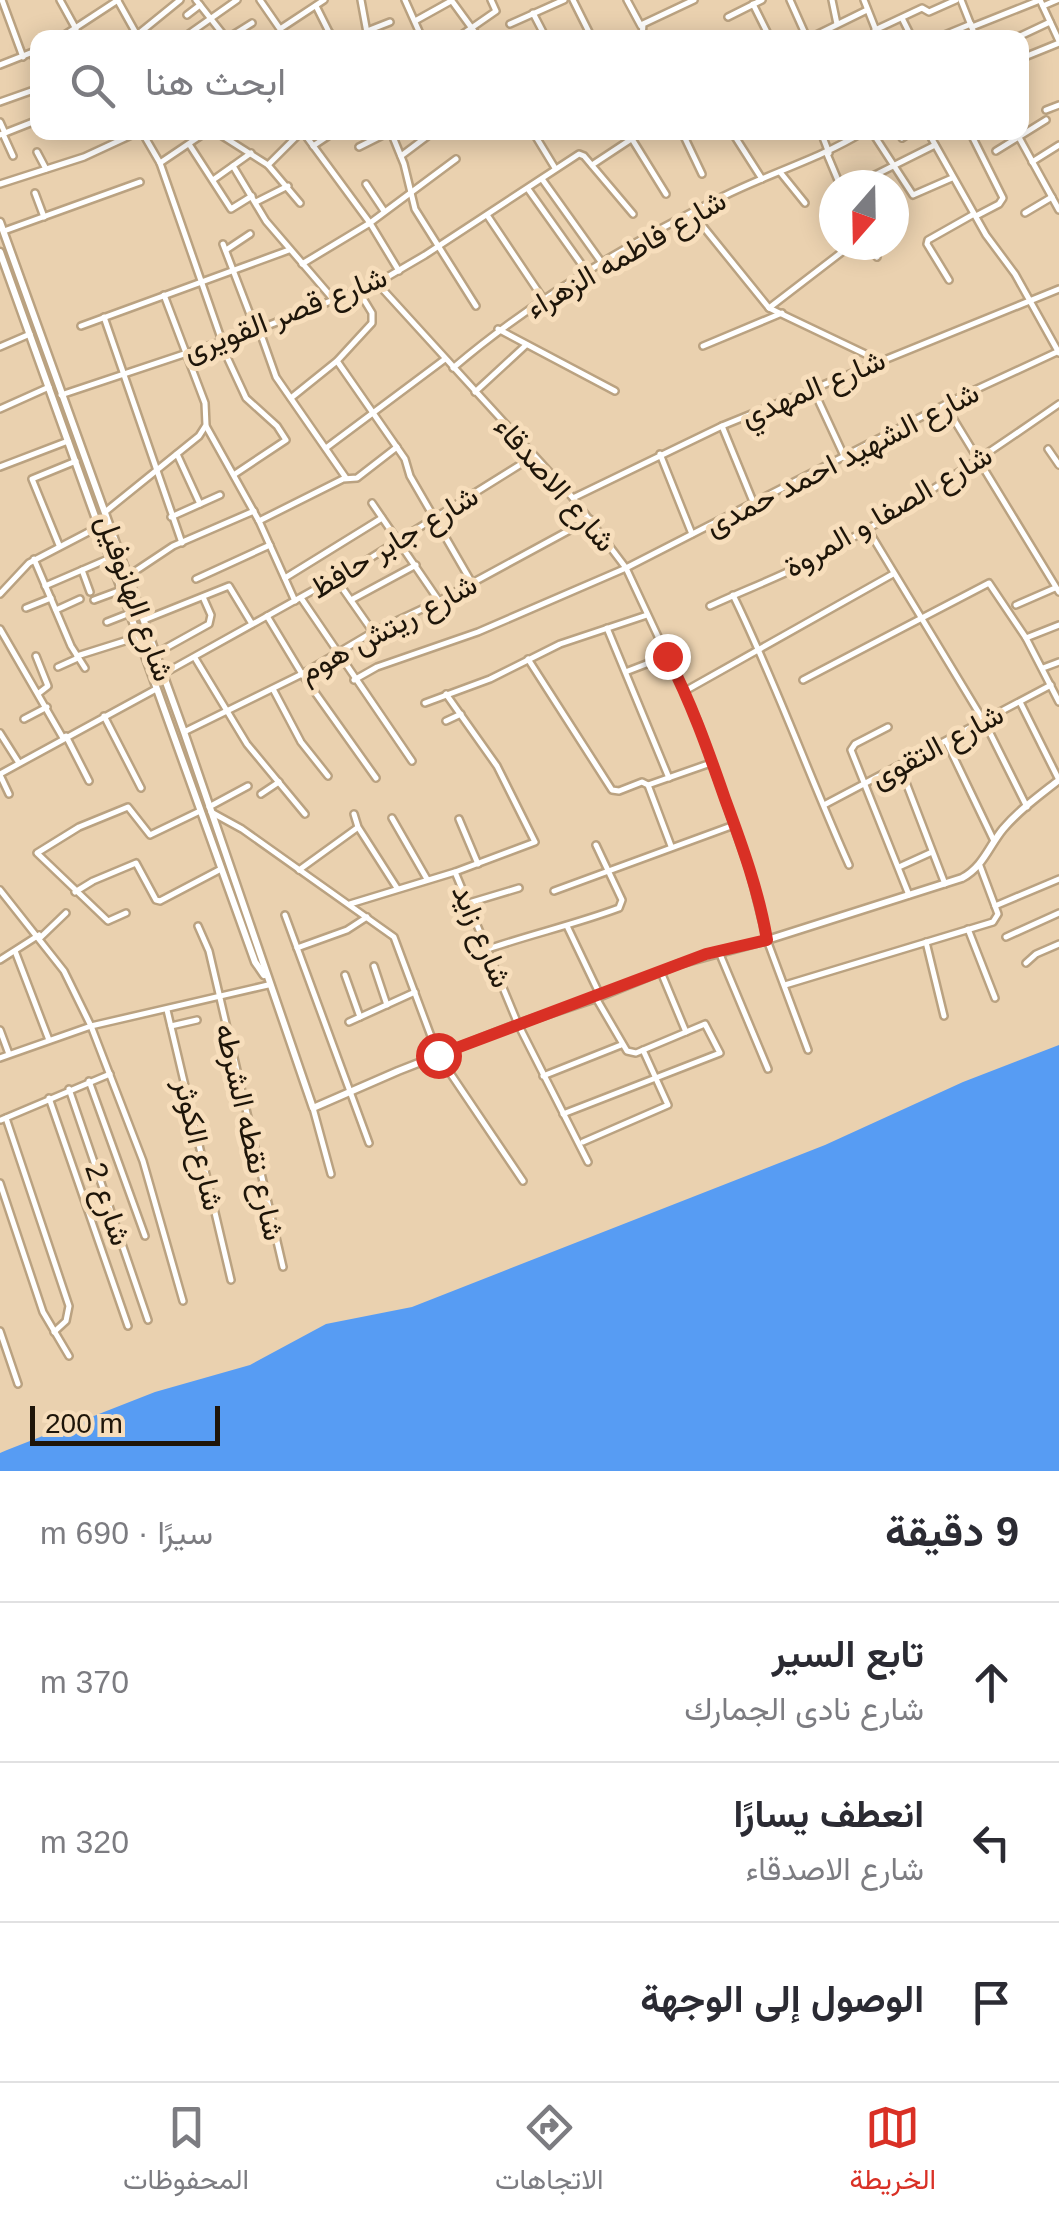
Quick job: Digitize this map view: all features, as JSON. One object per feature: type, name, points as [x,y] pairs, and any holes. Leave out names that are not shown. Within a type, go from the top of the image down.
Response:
[{"type":"street","points":[[2,0],[23,57]]},
{"type":"street","points":[[60,0],[75,30],[113,1],[134,30]]},
{"type":"street","points":[[145,30],[180,0]]},
{"type":"street","points":[[194,30],[238,0]]},
{"type":"street","points":[[260,0],[280,29],[324,0]]},
{"type":"street","points":[[361,0],[367,30]]},
{"type":"street","points":[[405,0],[419,30]]},
{"type":"street","points":[[468,30],[496,11],[492,0]]},
{"type":"street","points":[[510,24],[564,0]]},
{"type":"street","points":[[573,0],[588,30]]},
{"type":"street","points":[[627,0],[641,30]]},
{"type":"street","points":[[641,26],[694,0]]},
{"type":"street","points":[[728,17],[762,0]]},
{"type":"street","points":[[790,0],[809,30]]},
{"type":"street","points":[[832,0],[837,24]]},
{"type":"street","points":[[826,30],[877,0]]},
{"type":"street","points":[[883,30],[922,8],[929,12],[959,0],[973,30]]},
{"type":"street","points":[[958,30],[1058,0]]},
{"type":"street","points":[[415,21],[449,1],[474,30]]},
{"type":"street","points":[[1029,55],[1059,42],[1041,2]]},
{"type":"street","points":[[186,15],[198,3],[220,30]]},
{"type":"street","points":[[753,4],[766,30]]},
{"type":"street","points":[[866,5],[875,30]]},
{"type":"street","points":[[316,6],[328,30]]},
{"type":"street","points":[[533,13],[542,30]]},
{"type":"street","points":[[902,17],[908,30]]},
{"type":"street","points":[[240,30],[252,22]]},
{"type":"street","points":[[375,30],[390,22]]},
{"type":"street","points":[[1029,32],[1050,22]]},
{"type":"street","points":[[0,65],[30,54]]},
{"type":"street","points":[[0,102],[30,92]]},
{"type":"street","points":[[1046,110],[1059,104]]},
{"type":"street","points":[[1029,129],[1046,120]]},
{"type":"street","points":[[0,122],[13,156]]},
{"type":"street","points":[[2,134],[30,123]]},
{"type":"street","points":[[0,184],[84,157],[122,140]]},
{"type":"street","points":[[145,140],[160,163],[221,341],[246,398],[277,426],[286,440],[234,474]]},
{"type":"street","points":[[160,163],[195,140]]},
{"type":"street","points":[[229,140],[268,165],[300,202]]},
{"type":"street","points":[[268,165],[294,140]]},
{"type":"street","points":[[308,140],[370,223],[399,271]]},
{"type":"street","points":[[313,146],[322,140]]},
{"type":"street","points":[[359,147],[367,140]]},
{"type":"street","points":[[393,140],[414,209],[476,306]]},
{"type":"street","points":[[400,156],[422,140]]},
{"type":"street","points":[[538,140],[556,168],[579,154],[633,214]]},
{"type":"street","points":[[592,165],[626,140]]},
{"type":"street","points":[[634,140],[666,194]]},
{"type":"street","points":[[686,140],[702,174]]},
{"type":"street","points":[[737,140],[762,180]]},
{"type":"street","points":[[824,140],[834,170]]},
{"type":"street","name":"شارع فاطمه الزهراء","points":[[453,368],[498,330],[647,235],[850,140]]},
{"type":"street","points":[[877,140],[913,194],[953,177]]},
{"type":"street","points":[[932,140],[975,215],[1016,274],[1059,352]]},
{"type":"street","points":[[949,280],[928,240],[1000,204],[1003,198],[974,140]]},
{"type":"street","points":[[996,151],[1011,140]]},
{"type":"street","points":[[1021,140],[1058,208]]},
{"type":"street","points":[[189,144],[231,209],[288,186]]},
{"type":"street","points":[[1032,162],[1059,145]]},
{"type":"street","points":[[884,170],[935,146]]},
{"type":"street","points":[[37,152],[46,170]]},
{"type":"street","points":[[212,180],[251,153]]},
{"type":"street","points":[[302,264],[370,223],[456,159]]},
{"type":"street","points":[[233,166],[289,250],[333,299]]},
{"type":"street","name":"شارع قصر القويرى","points":[[61,395],[257,330],[377,283],[556,168]]},
{"type":"street","points":[[780,172],[806,203]]},
{"type":"street","points":[[542,178],[602,263]]},
{"type":"street","points":[[4,231],[140,182]]},
{"type":"street","points":[[366,184],[384,211]]},
{"type":"street","points":[[528,189],[587,273]]},
{"type":"street","points":[[35,193],[44,217]]},
{"type":"street","points":[[1025,213],[1052,197]]},
{"type":"street","points":[[693,214],[769,308],[878,360]]},
{"type":"street","points":[[488,215],[544,300]]},
{"type":"street","name":"شارع الهانوفيل","points":[[0,222],[142,621],[156,689],[258,968],[265,976]]},
{"type":"street","points":[[250,234],[224,247],[270,365],[346,478]]},
{"type":"street","points":[[80,326],[289,250]]},
{"type":"street","name":"شارع الهانوفيل","points":[[0,252],[130,613],[155,654],[184,732],[331,1174]]},
{"type":"street","points":[[769,308],[831,260]]},
{"type":"street","name":"شارع الاصدقاء","points":[[377,283],[573,498],[626,568],[685,691],[762,910],[767,940],[808,1050]]},
{"type":"street","points":[[291,398],[337,361],[373,320],[358,290]]},
{"type":"street","name":"شارع المهدي","points":[[573,498],[722,426],[1059,290]]},
{"type":"street","points":[[164,295],[202,392],[206,425],[254,511],[285,578],[412,761]]},
{"type":"street","points":[[703,346],[782,313]]},
{"type":"street","points":[[104,317],[182,543]]},
{"type":"street","points":[[498,330],[614,390]]},
{"type":"street","points":[[0,347],[30,334]]},
{"type":"street","points":[[475,392],[526,345]]},
{"type":"street","name":"شارع الشهيد احمد حمدى","points":[[354,680],[626,568],[945,405],[1059,352]]},
{"type":"street","points":[[326,448],[446,359]]},
{"type":"street","points":[[337,361],[396,448],[472,583]]},
{"type":"street","points":[[0,409],[49,388]]},
{"type":"street","points":[[813,389],[845,458]]},
{"type":"street","name":"شارع الصفا و المروة","points":[[710,606],[801,566],[867,528],[978,460],[1059,404]]},
{"type":"street","points":[[945,405],[1058,588],[1016,605]]},
{"type":"street","points":[[104,513],[199,436],[206,425]]},
{"type":"street","points":[[722,426],[754,504]]},
{"type":"street","points":[[0,467],[68,441]]},
{"type":"street","points":[[259,521],[346,478],[357,478],[396,448]]},
{"type":"street","points":[[1048,449],[1059,464]]},
{"type":"street","points":[[177,454],[200,504]]},
{"type":"street","points":[[660,454],[693,536]]},
{"type":"street","name":"شارع جابر حافظ","points":[[163,674],[336,578],[534,456]]},
{"type":"street","points":[[59,545],[32,480],[76,461]]},
{"type":"street","points":[[172,517],[220,495]]},
{"type":"street","points":[[372,504],[439,600]]},
{"type":"street","points":[[127,577],[182,543],[254,511]]},
{"type":"street","points":[[285,578],[382,518]]},
{"type":"street","name":"شارع ريتش هوم","points":[[184,732],[302,674],[373,632],[590,519]]},
{"type":"street","points":[[2,592],[22,567],[100,526]]},
{"type":"street","points":[[867,528],[984,722],[1027,807]]},
{"type":"street","points":[[196,579],[270,545]]},
{"type":"street","points":[[46,586],[110,558]]},
{"type":"street","points":[[34,559],[85,668]]},
{"type":"street","name":"شارع ريتش هوم","points":[[351,600],[416,564]]},
{"type":"street","points":[[82,570],[90,592]]},
{"type":"street","name":"شارع الصفا و المروة","points":[[685,691],[893,574]]},
{"type":"street","points":[[336,578],[373,632]]},
{"type":"street","points":[[0,581],[2,592]]},
{"type":"street","points":[[803,680],[986,584],[993,585],[1026,638],[1059,702]]},
{"type":"street","points":[[142,621],[232,586],[252,624]]},
{"type":"street","points":[[94,600],[122,590]]},
{"type":"street","points":[[733,595],[849,865]]},
{"type":"street","points":[[155,654],[209,624],[212,615],[203,597]]},
{"type":"street","points":[[26,608],[51,598]]},
{"type":"street","points":[[56,610],[80,599]]},
{"type":"street","points":[[107,622],[130,613]]},
{"type":"street","points":[[425,702],[490,679],[560,644],[648,615]]},
{"type":"street","points":[[267,616],[302,674],[376,778]]},
{"type":"street","points":[[1026,638],[1059,626]]},
{"type":"street","points":[[0,628],[89,781]]},
{"type":"street","points":[[607,628],[670,778]]},
{"type":"street","points":[[58,666],[143,636]]},
{"type":"street","points":[[36,656],[48,686],[39,692]]},
{"type":"street","points":[[627,672],[667,656]]},
{"type":"street","points":[[194,658],[248,744],[305,814]]},
{"type":"street","points":[[528,659],[612,790],[642,782],[648,785],[672,846]]},
{"type":"street","points":[[1042,668],[1059,662]]},
{"type":"street","name":"شارع التقوى","points":[[823,806],[1051,685]]},
{"type":"street","points":[[273,688],[301,742],[328,776]]},
{"type":"street","points":[[9,794],[0,774],[156,689]]},
{"type":"street","points":[[350,904],[533,844],[534,836],[497,766],[446,694]]},
{"type":"street","points":[[312,1108],[518,1024],[719,951],[767,940],[972,873],[994,842],[1059,780],[1020,702]]},
{"type":"street","points":[[24,719],[47,707]]},
{"type":"street","points":[[446,721],[461,714]]},
{"type":"street","points":[[104,716],[141,788]]},
{"type":"street","points":[[888,727],[852,747],[852,754],[908,895]]},
{"type":"street","points":[[0,733],[19,764]]},
{"type":"street","points":[[947,742],[994,842]]},
{"type":"street","points":[[648,785],[712,763]]},
{"type":"street","points":[[900,767],[945,884]]},
{"type":"street","points":[[261,794],[280,782]]},
{"type":"street","points":[[248,786],[210,809],[350,904],[398,942],[438,1055],[523,1181]]},
{"type":"street","points":[[126,914],[108,921],[36,855],[79,826],[128,807],[150,835],[200,811]]},
{"type":"street","points":[[354,814],[358,827],[397,888]]},
{"type":"street","points":[[392,818],[427,880]]},
{"type":"street","points":[[459,819],[478,864]]},
{"type":"street","points":[[554,891],[734,825]]},
{"type":"street","points":[[299,870],[358,827]]},
{"type":"street","points":[[488,948],[620,906],[622,900],[596,845]]},
{"type":"street","points":[[898,868],[932,852]]},
{"type":"street","points":[[75,892],[136,863],[160,901],[222,869]]},
{"type":"street","points":[[786,985],[996,920],[996,906],[980,866]]},
{"type":"street","name":"شارع زايد","points":[[455,872],[518,1024],[588,1162]]},
{"type":"street","points":[[996,906],[1059,878]]},
{"type":"street","points":[[468,903],[519,888]]},
{"type":"street","points":[[0,890],[40,936],[69,978],[91,1026],[154,1196],[183,1302]]},
{"type":"street","points":[[0,910],[11,902]]},
{"type":"street","points":[[0,960],[40,936],[66,912]]},
{"type":"street","points":[[1006,937],[1059,913]]},
{"type":"street","points":[[285,915],[369,1143]]},
{"type":"street","points":[[298,948],[348,930],[367,917]]},
{"type":"street","name":"شارع نقطه الشرطه","points":[[198,926],[209,951],[282,1266]]},
{"type":"street","points":[[563,1114],[719,1056],[720,1051],[707,1024],[632,1053],[621,1045],[567,926]]},
{"type":"street","points":[[968,930],[995,998]]},
{"type":"street","points":[[926,942],[944,1016]]},
{"type":"street","points":[[1026,964],[1036,954],[1059,944]]},
{"type":"street","points":[[15,950],[49,1040]]},
{"type":"street","points":[[719,951],[768,1068]]},
{"type":"street","points":[[374,966],[387,1005]]},
{"type":"street","points":[[661,972],[686,1032]]},
{"type":"street","points":[[345,975],[360,1017]]},
{"type":"street","points":[[0,1058],[91,1026],[268,984]]},
{"type":"street","points":[[349,1022],[416,992]]},
{"type":"street","name":"شارع الكوثر","points":[[167,1010],[230,1280]]},
{"type":"street","points":[[170,1026],[198,1020]]},
{"type":"street","points":[[0,1030],[9,1054]]},
{"type":"street","points":[[543,1076],[621,1045]]},
{"type":"street","points":[[583,1142],[668,1104],[644,1050]]},
{"type":"street","points":[[54,1332],[66,1322],[69,1306],[2,1119],[110,1074]]},
{"type":"street","points":[[89,1081],[144,1236]]},
{"type":"street","name":"شارع 2","points":[[69,1089],[148,1320]]},
{"type":"street","points":[[49,1098],[128,1326]]},
{"type":"street","points":[[0,1183],[44,1312],[69,1356]]},
{"type":"street","points":[[0,1332],[18,1384]]},
{"type":"water","points":[[1059,1045],[1059,1471],[0,1471],[0,1453],[7,1450],[155,1392],[250,1365],[326,1324],[412,1307],[825,1145],[963,1082]]},
{"type":"route","points":[[438,1055],[706,954],[767,940],[762,910],[734,825],[697,720],[667,656]]}]
